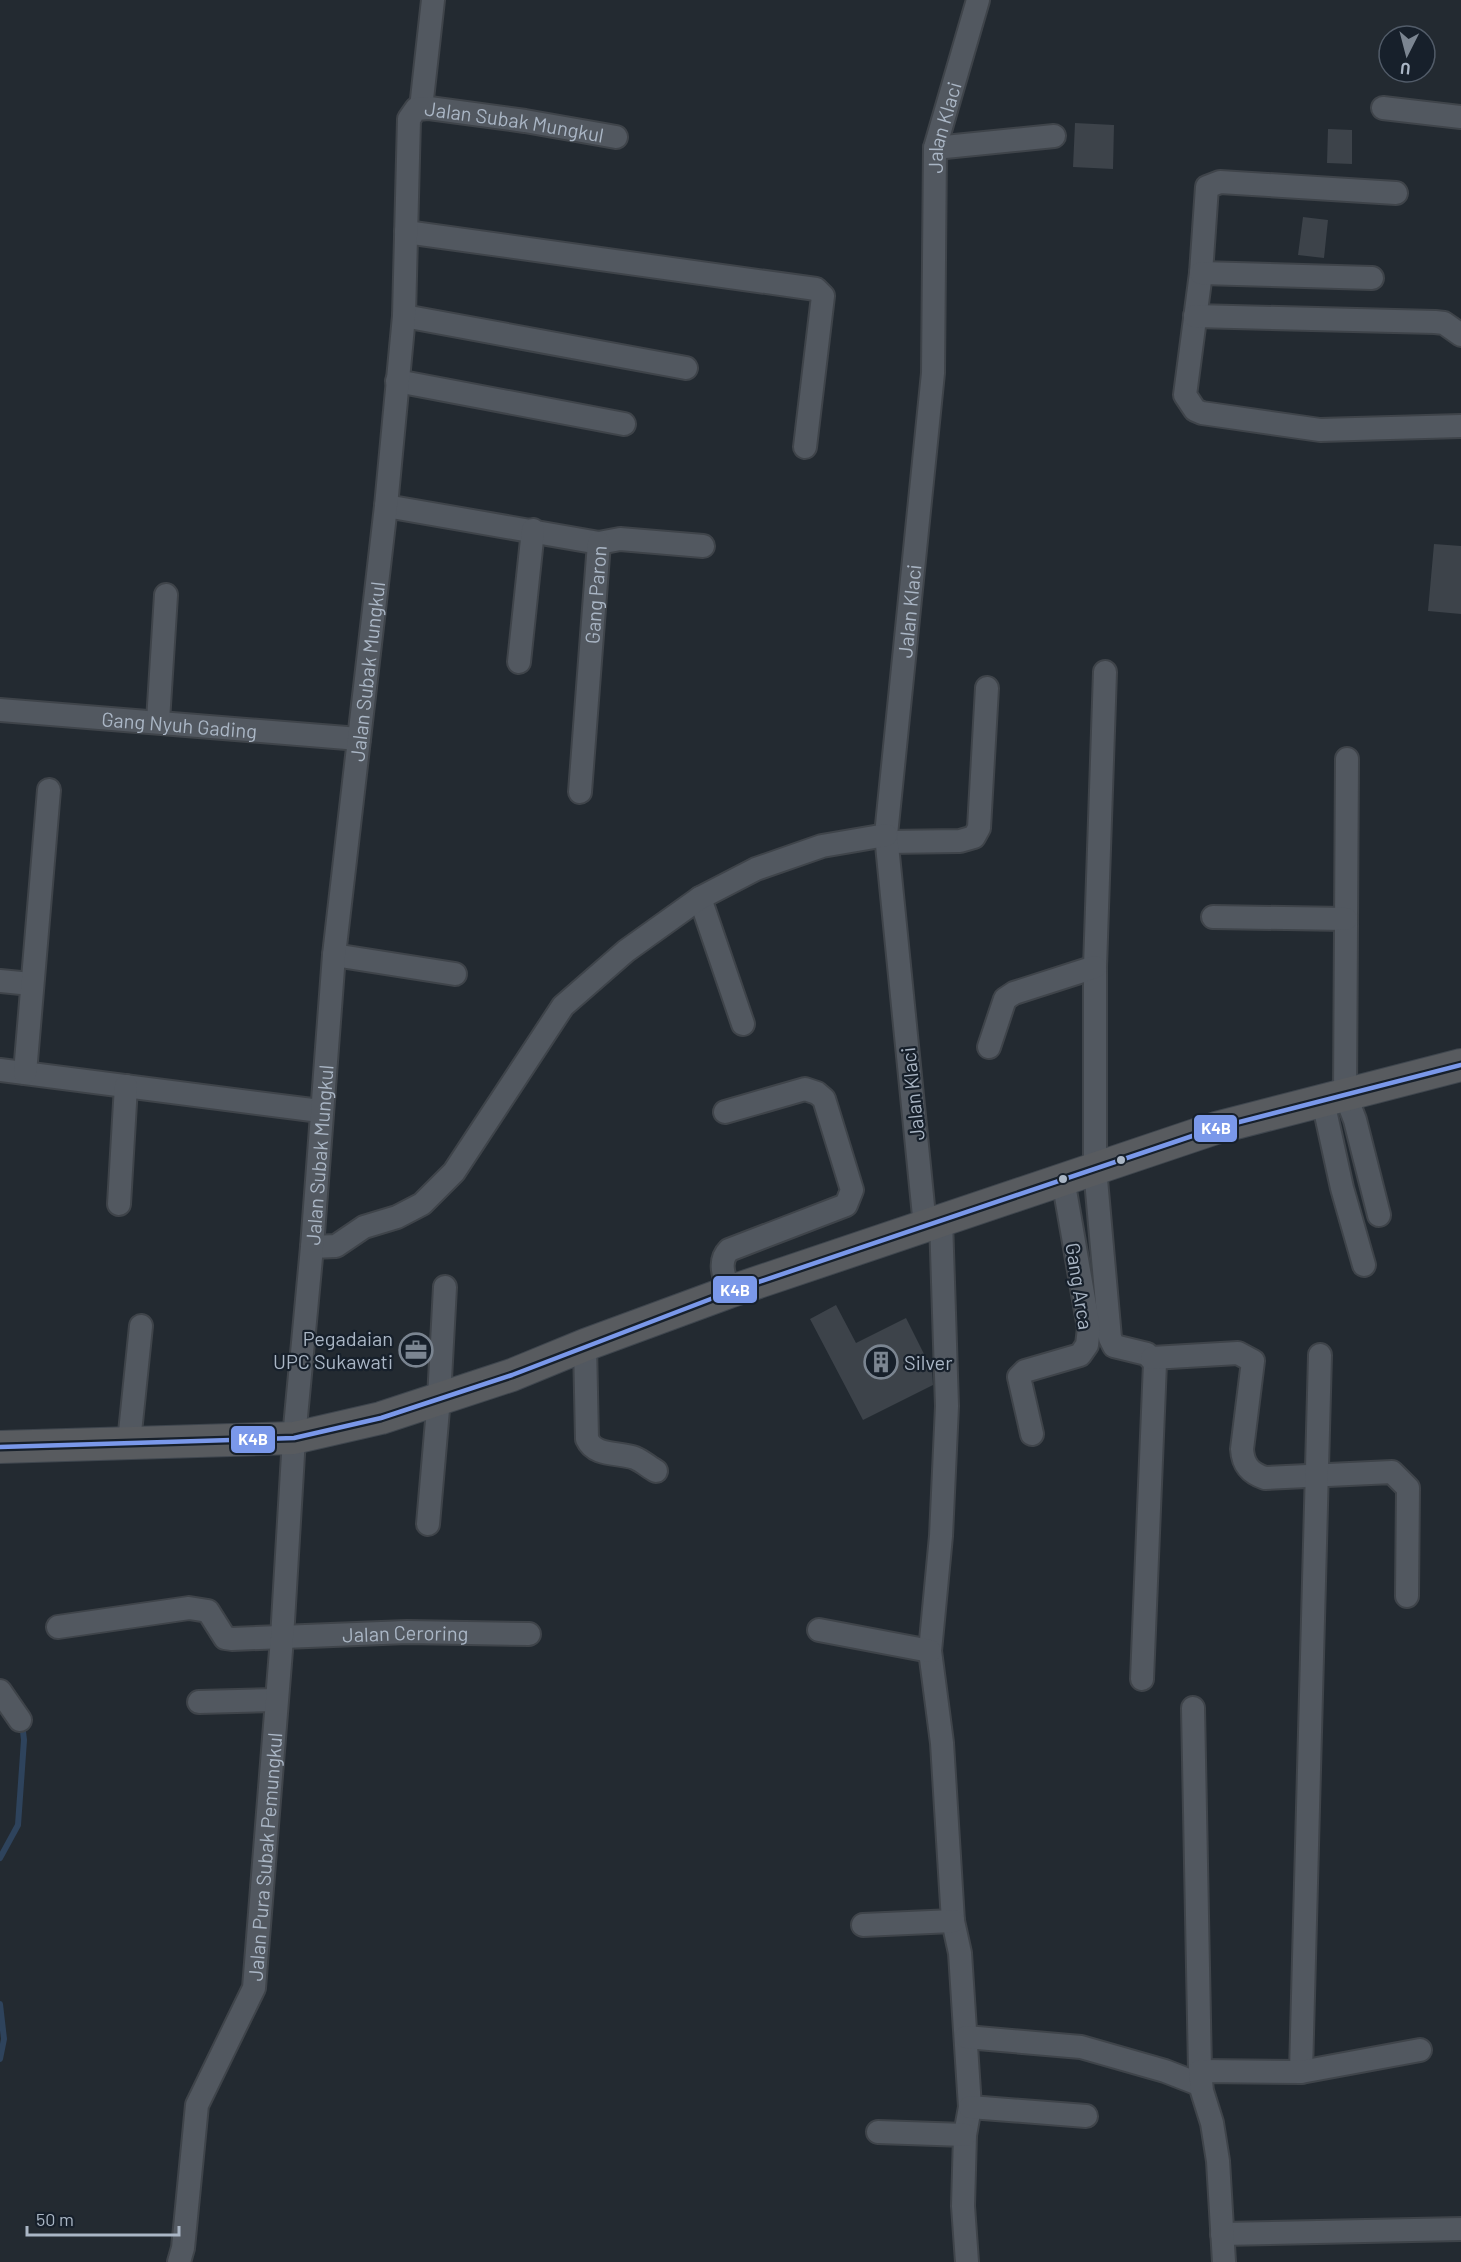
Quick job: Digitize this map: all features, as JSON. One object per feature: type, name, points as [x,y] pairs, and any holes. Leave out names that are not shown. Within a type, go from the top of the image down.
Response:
[{"type":"highway","points":[[0,1447],[294,1438],[381,1418],[512,1375],[585,1344],[729,1292],[933,1223],[1064,1189],[1095,1168],[1216,1128],[1461,1065]]},
{"type":"street","points":[[420,108],[433,0]]},
{"type":"street","name":"Jalan Klaci","points":[[967,2262],[963,2206],[965,2135],[970,2107],[966,2037],[960,1953],[953,1921],[942,1743],[930,1651],[941,1536],[947,1406],[933,1223],[886,839],[933,373],[936,148],[978,0]]},
{"type":"street","name":"Jalan Subak Mungkul","points":[[294,1438],[312,1247],[320,1111],[334,955],[386,506],[404,316],[409,118],[412,112],[420,108],[525,121],[616,137]]},
{"type":"street","points":[[1383,108],[1461,117]]},
{"type":"street","points":[[936,148],[1054,136]]},
{"type":"street","points":[[1396,193],[1220,182],[1211,184],[1205,193],[1201,273],[1185,395],[1195,410],[1202,413],[1320,429],[1461,426]]},
{"type":"street","points":[[406,232],[816,289],[823,296],[805,447]]},
{"type":"street","points":[[1201,273],[1372,278]]},
{"type":"street","points":[[404,316],[686,368]]},
{"type":"street","points":[[1195,316],[1435,322],[1444,323],[1461,334]]},
{"type":"street","points":[[397,381],[624,424]]},
{"type":"street","name":"Gang Paron","points":[[386,506],[599,543],[580,792]]},
{"type":"street","points":[[519,662],[533,530]]},
{"type":"street","points":[[599,543],[620,539],[703,546]]},
{"type":"street","points":[[158,721],[166,595]]},
{"type":"street","points":[[1105,672],[1095,967],[1095,1168],[1110,1338],[1118,1348],[1140,1352],[1152,1358],[1238,1353],[1249,1358],[1253,1369],[1242,1460],[1248,1469],[1266,1478],[1392,1472],[1404,1481],[1408,1488],[1407,1596]]},
{"type":"street","points":[[312,1247],[336,1246],[364,1227],[397,1216],[422,1204],[454,1172],[563,1006],[626,951],[700,898],[756,869],[822,846],[886,839],[960,841],[976,834],[979,828],[987,688]]},
{"type":"street","name":"Gang Nyuh Gading","points":[[0,710],[358,739]]},
{"type":"street","points":[[1347,759],[1346,919],[1334,1097],[1342,1188],[1364,1265]]},
{"type":"street","points":[[25,1073],[49,790]]},
{"type":"street","points":[[700,898],[743,1024]]},
{"type":"street","points":[[1213,917],[1346,919]]},
{"type":"street","points":[[334,955],[455,974]]},
{"type":"street","points":[[989,1047],[1005,999],[1014,993],[1095,967]]},
{"type":"street","points":[[0,981],[31,984]]},
{"type":"street","points":[[0,1070],[320,1111]]},
{"type":"street","points":[[119,1204],[126,1086]]},
{"type":"street","points":[[725,1112],[805,1089],[817,1093],[824,1099],[852,1190],[846,1205],[729,1250],[722,1259],[729,1292]]},
{"type":"street","points":[[1334,1097],[1355,1120],[1379,1215]]},
{"type":"street","name":"Gang Arca","points":[[1032,1434],[1019,1377],[1025,1371],[1080,1355],[1088,1339],[1089,1328],[1064,1189]]},
{"type":"street","points":[[428,1524],[439,1398],[445,1287]]},
{"type":"street","points":[[129,1442],[141,1326]]},
{"type":"street","points":[[585,1344],[586,1439],[589,1445],[597,1450],[636,1458],[656,1471]]},
{"type":"street","points":[[1301,2072],[1320,1355]]},
{"type":"street","points":[[1142,1679],[1155,1363],[1152,1358]]},
{"type":"street","name":"Jalan Pura Subak Pemungkul","points":[[179,2262],[183,2248],[197,2105],[254,1988],[282,1638],[294,1438]]},
{"type":"street","name":"Jalan Ceroring","points":[[58,1627],[201,1609],[208,1611],[225,1638],[282,1638],[407,1632],[529,1634]]},
{"type":"street","points":[[819,1630],[930,1651]]},
{"type":"street","points":[[0,1690],[20,1720]]},
{"type":"street","points":[[199,1702],[276,1700]]},
{"type":"street","points":[[1193,1708],[1200,2078],[1212,2123],[1224,2262]]},
{"type":"street","points":[[863,1925],[953,1921]]},
{"type":"street","points":[[966,2037],[1081,2047],[1164,2071],[1200,2078],[1301,2072],[1420,2050]]},
{"type":"street","points":[[970,2107],[1086,2116]]},
{"type":"street","points":[[878,2132],[965,2135]]},
{"type":"street","points":[[1222,2234],[1461,2229]]},
{"type":"building","points":[[1075,123],[1114,125],[1113,169],[1073,167]]},
{"type":"building","points":[[1328,129],[1352,130],[1352,164],[1327,163]]},
{"type":"building","points":[[1303,217],[1328,220],[1324,258],[1298,255]]},
{"type":"building","points":[[1434,544],[1461,546],[1461,614],[1428,611]]},
{"type":"building","name":"Silver","points":[[836,1305],[856,1343],[906,1318],[932,1370],[933,1385],[863,1420],[810,1319]]},
{"type":"waterway","points":[[0,1858],[18,1825],[24,1740],[22,1723]]},
{"type":"waterway","points":[[0,2004],[4,2039],[0,2059]]},
{"type":"transit line","name":"K4B","points":[[0,1447],[294,1438],[381,1418],[512,1375],[729,1292],[1216,1128],[1461,1065]]},
{"type":"place","name":"Pegadaian UPC Sukawati","points":[[416,1350]]},
{"type":"place","name":"Silver","points":[[881,1362]]}]
